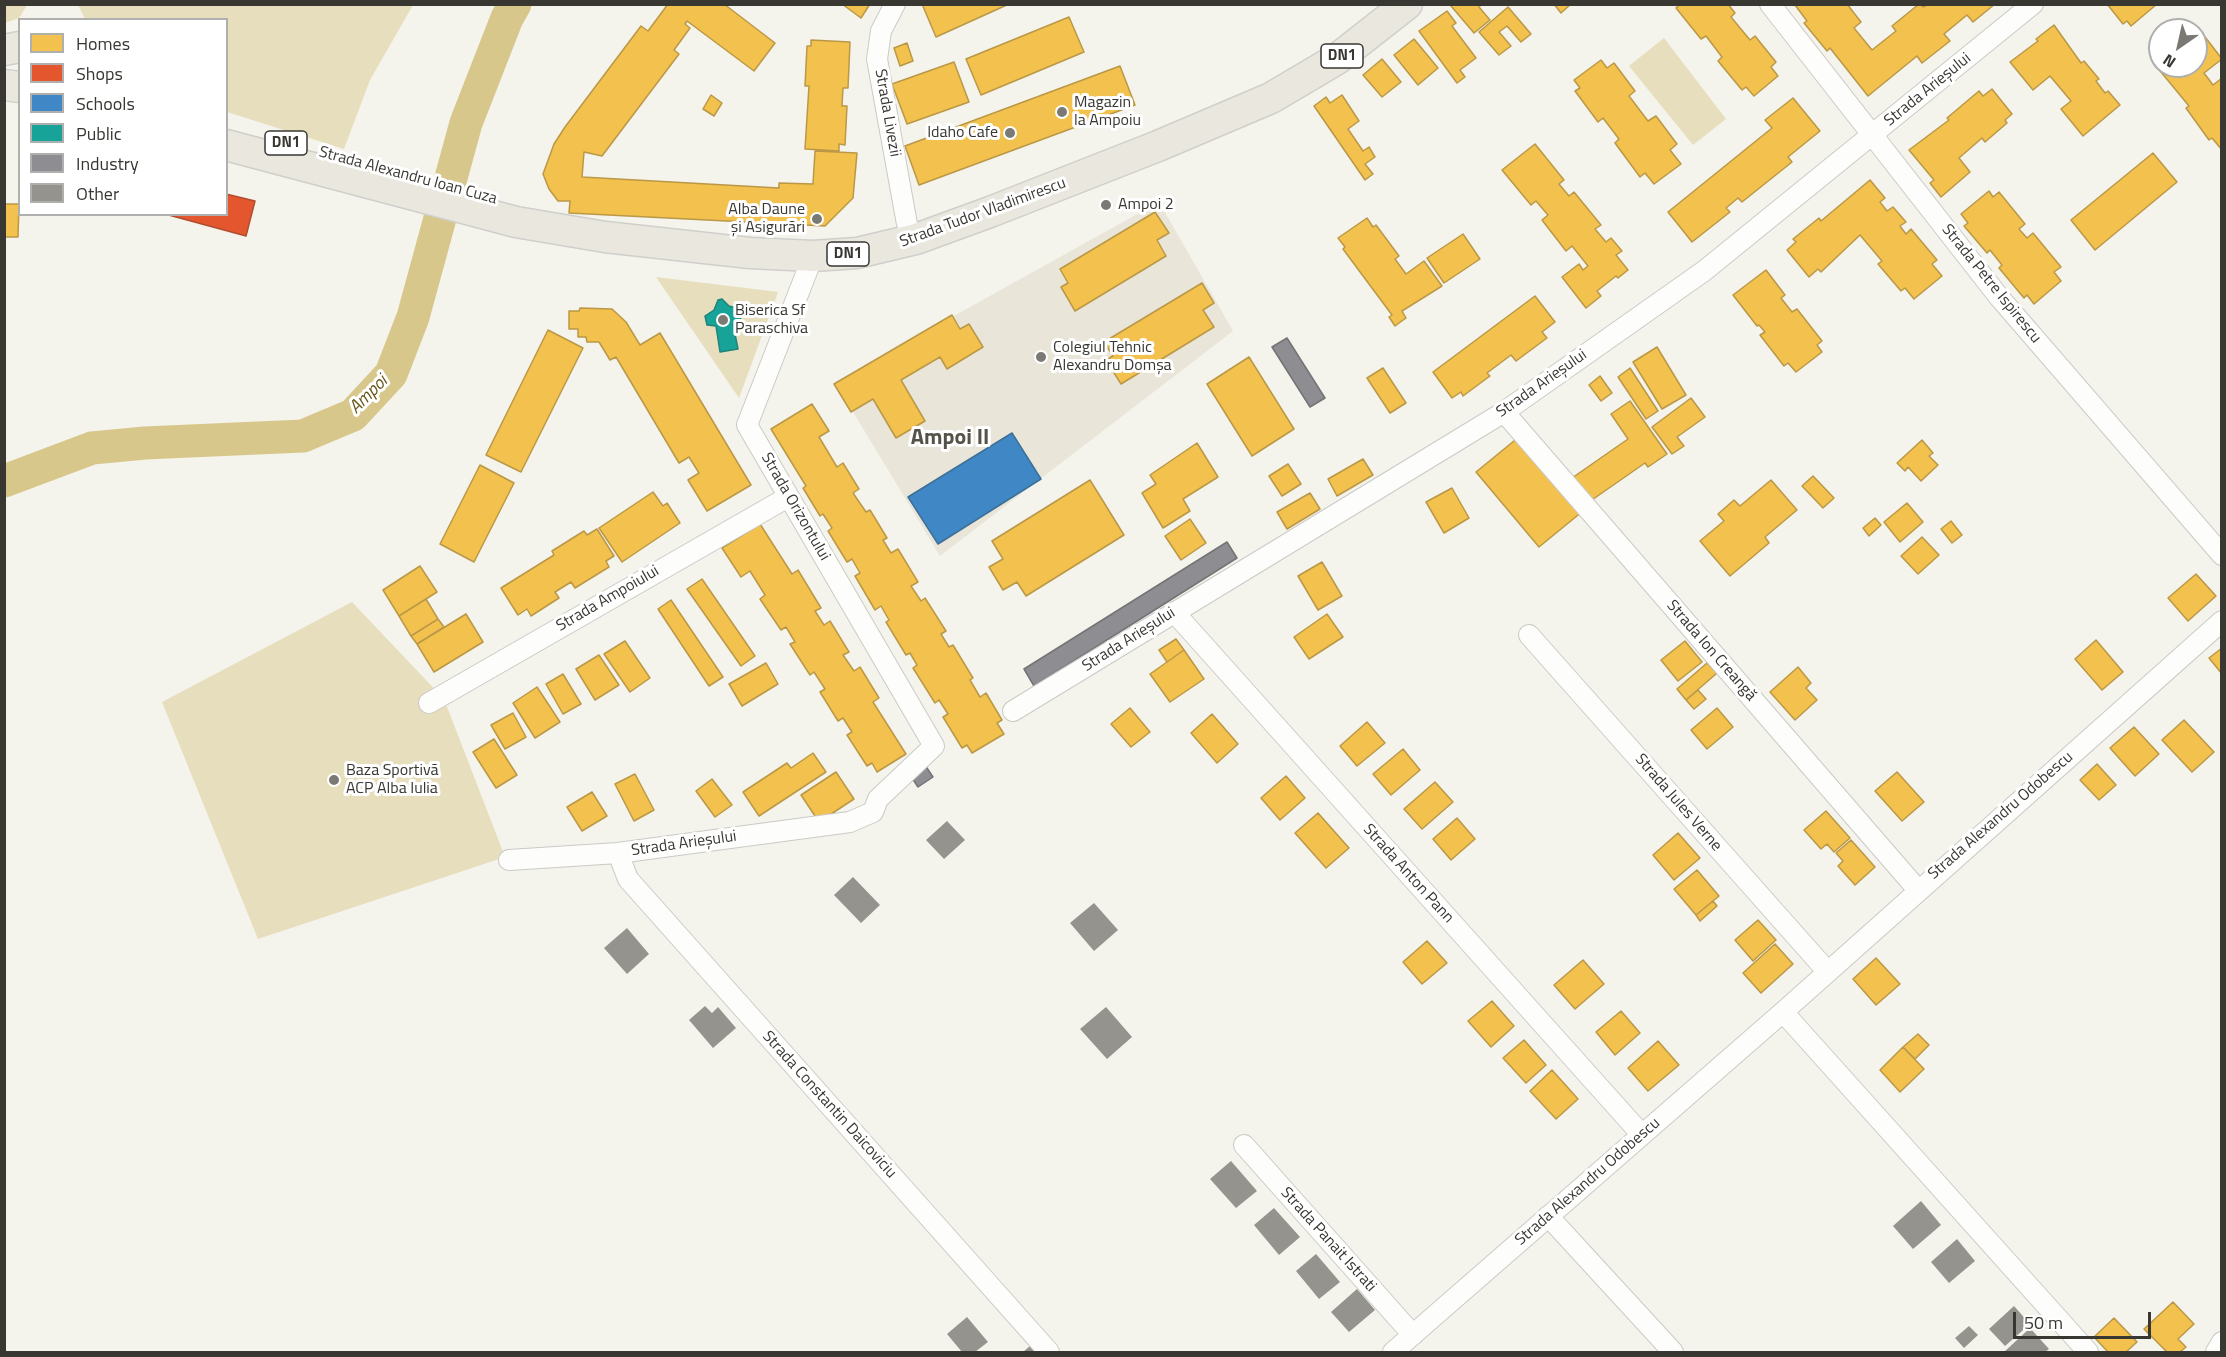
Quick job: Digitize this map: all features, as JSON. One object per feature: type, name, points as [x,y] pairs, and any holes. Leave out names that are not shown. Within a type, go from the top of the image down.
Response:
[{"type":"main road","name":"Strada Tudor Vladimirescu","points":[[519,214],[604,221],[748,238],[852,237],[907,224],[1062,166],[1261,84],[1305,58],[1375,4]]},
{"type":"main road","name":"Strada Tudor Vladimirescu","points":[[519,214],[668,245],[750,254],[813,256],[857,253],[916,239],[1184,135],[1270,98],[1338,59],[1407,4]]},
{"type":"main road","name":"Strada Alexandru Ioan Cuza","points":[[228,126],[343,167]]},
{"type":"main road","name":"Strada Alexandru Ioan Cuza","points":[[228,145],[343,167],[519,214]]},
{"type":"street","name":"Strada Livezii","points":[[895,4],[881,32],[877,59],[907,224]]},
{"type":"street","name":"Strada Petre Ispirescu","points":[[1770,4],[1999,297],[2222,555]]},
{"type":"street","name":"Strada Arieșului","points":[[1013,711],[1504,412],[1704,271],[2033,4]]},
{"type":"street","name":"Strada Orizontului","points":[[813,256],[747,425],[934,746]]},
{"type":"street","name":"Strada Ion Creangă","points":[[1504,412],[1918,890]]},
{"type":"street","name":"Strada Ampoiului","points":[[429,703],[788,496]]},
{"type":"street","name":"Strada Anton Pann","points":[[1174,612],[1642,1135]]},
{"type":"street","name":"Strada Alexandru Odobescu","points":[[1393,1353],[1783,1012],[2222,621]]},
{"type":"street","name":"Strada Jules Verne","points":[[1529,634],[1827,971]]},
{"type":"street","name":"Strada Arieșului","points":[[509,860],[618,853],[850,822],[873,812],[878,799],[934,746]]},
{"type":"street","name":"Strada Constantin Daicoviciu","points":[[618,853],[628,879],[1049,1353]]},
{"type":"street","points":[[1783,1012],[2088,1353]]},
{"type":"street","name":"Strada Panait Istrati","points":[[1244,1145],[1413,1335]]},
{"type":"street","points":[[1548,1216],[1673,1353]]},
{"type":"street","points":[[2216,1353],[2222,1342]]},
{"type":"shaded area","points":[[5,4],[27,4],[19,18],[5,23]]},
{"type":"shaded area","points":[[78,5],[413,5],[370,80],[344,149],[228,112],[228,18],[84,18]]},
{"type":"shaded area","points":[[1664,38],[1726,119],[1693,145],[1629,66]]},
{"type":"shaded area","name":"Colegiul Tehnic Alexandru Domșa","points":[[1159,202],[1233,331],[940,556],[835,382]]},
{"type":"shaded area","points":[[656,277],[778,292],[739,398]]},
{"type":"shaded area","name":"Baza Sportivă ACP Alba Iulia","points":[[352,602],[444,699],[505,857],[258,939],[162,702]]},
{"type":"building: Homes","points":[[668,4],[724,4],[775,43],[754,71],[687,21],[685,24],[690,28],[674,50],[679,54],[602,156],[584,152],[582,177],[779,188],[779,183],[813,184],[815,151],[857,153],[853,198],[825,226],[569,213],[570,201],[558,201],[549,189],[543,174],[554,144],[641,26],[648,31]]},
{"type":"building: Homes","points":[[842,4],[870,4],[861,18]]},
{"type":"building: Homes","points":[[922,4],[1009,4],[936,37]]},
{"type":"building: Homes","points":[[1454,4],[1482,4],[1479,7],[1490,20],[1474,33],[1451,6]]},
{"type":"building: Homes","points":[[1554,4],[1571,4],[1561,13]]},
{"type":"building: Homes","points":[[1680,4],[1728,4],[1735,13],[1731,17],[1750,40],[1755,36],[1776,62],[1771,67],[1778,76],[1754,96],[1746,87],[1742,90],[1718,61],[1722,57],[1706,36],[1701,39],[1676,8]]},
{"type":"building: Homes","points":[[1847,4],[1861,22],[1854,28],[1872,50],[1896,31],[1892,26],[1919,4],[1924,7],[1928,4],[1995,4],[1973,22],[1967,15],[1944,34],[1950,41],[1922,63],[1917,56],[1868,96],[1830,48],[1827,51],[1804,23],[1807,21],[1795,5]]},
{"type":"building: Homes","points":[[2107,4],[2157,4],[2131,26],[2127,21],[2123,24]]},
{"type":"building: Homes","points":[[1508,7],[1531,34],[1521,42],[1507,26],[1499,32],[1511,46],[1499,55],[1479,32]]},
{"type":"building: Homes","points":[[1447,11],[1456,23],[1452,26],[1476,58],[1460,70],[1465,77],[1457,83],[1419,31]]},
{"type":"building: Homes","points":[[1069,17],[1084,52],[981,95],[966,59]]},
{"type":"building: Homes","points":[[2054,25],[2081,63],[2084,61],[2099,79],[2096,81],[2105,93],[2108,91],[2120,105],[2083,136],[2061,109],[2071,101],[2050,76],[2033,90],[2010,62],[2038,41],[2036,39]]},
{"type":"building: Homes","points":[[1414,39],[1438,68],[1418,85],[1394,55]]},
{"type":"building: Homes","points":[[811,40],[850,42],[848,88],[843,88],[842,106],[847,106],[845,145],[839,144],[839,151],[805,149],[809,86],[805,86],[807,46],[811,46]]},
{"type":"building: Homes","points":[[2208,41],[2222,59],[2208,70]]},
{"type":"building: Homes","points":[[907,43],[913,61],[900,66],[894,48]]},
{"type":"building: Homes","points":[[1382,59],[1401,82],[1382,97],[1363,75]]},
{"type":"building: Homes","points":[[1601,60],[1607,68],[1614,63],[1635,91],[1629,96],[1648,121],[1656,116],[1677,144],[1670,150],[1681,164],[1654,184],[1645,173],[1640,177],[1615,143],[1619,139],[1603,118],[1598,122],[1575,91],[1580,88],[1574,80]]},
{"type":"building: Homes","points":[[954,62],[969,102],[907,124],[892,84]]},
{"type":"building: Homes","points":[[1120,66],[1135,105],[919,185],[905,146]]},
{"type":"building: Homes","points":[[2166,78],[2208,78],[2213,85],[2222,78],[2222,150],[2212,138],[2209,140],[2186,108],[2189,106]]},
{"type":"building: Homes","points":[[1992,89],[2012,114],[2005,120],[2007,123],[1985,142],[1982,138],[1959,158],[1970,172],[1941,197],[1930,183],[1934,180],[1909,150],[1949,120],[1947,118],[1979,91],[1983,96]]},
{"type":"building: Homes","points":[[711,95],[722,103],[714,116],[703,109]]},
{"type":"building: Homes","points":[[1342,95],[1359,121],[1348,129],[1363,151],[1369,147],[1375,157],[1365,164],[1373,174],[1365,180],[1314,106],[1326,97],[1330,103]]},
{"type":"building: Homes","points":[[1793,98],[1820,131],[1788,157],[1792,162],[1742,202],[1738,198],[1726,208],[1730,212],[1692,242],[1668,212],[1772,128],[1765,120]]},
{"type":"building: Homes","points":[[1535,144],[1564,180],[1559,184],[1569,196],[1574,192],[1601,225],[1595,229],[1606,242],[1611,238],[1622,251],[1616,255],[1628,270],[1597,291],[1601,296],[1586,308],[1562,277],[1579,264],[1583,270],[1588,266],[1572,246],[1566,251],[1542,220],[1548,215],[1536,201],[1531,205],[1502,170]]},
{"type":"building: Homes","points":[[2153,153],[2177,182],[2095,250],[2071,220]]},
{"type":"building: Homes","points":[[1870,180],[1885,198],[1880,202],[1887,211],[1893,207],[1906,222],[1900,226],[1906,234],[1911,229],[1937,260],[1932,264],[1942,276],[1914,299],[1905,288],[1901,291],[1878,264],[1882,261],[1860,235],[1821,272],[1818,269],[1809,277],[1787,250],[1796,242],[1793,239],[1819,218],[1821,221]]},
{"type":"building: Homes","points":[[1989,191],[1993,197],[1999,192],[2025,224],[2019,229],[2027,238],[2033,233],[2061,267],[2054,272],[2061,281],[2034,304],[2027,295],[2024,298],[1999,268],[2002,265],[1990,250],[1987,253],[1964,226],[1968,223],[1961,214]]},
{"type":"building: Homes","points":[[4,204],[18,204],[18,237],[4,237]]},
{"type":"building: Homes","points":[[1155,212],[1169,233],[1157,240],[1166,256],[1075,311],[1061,287],[1068,283],[1060,269]]},
{"type":"building: Homes","points":[[1367,218],[1373,227],[1376,225],[1399,256],[1395,259],[1406,274],[1424,261],[1442,286],[1402,311],[1406,318],[1395,326],[1389,317],[1392,315],[1343,249],[1345,247],[1338,238]]},
{"type":"building: Homes","points":[[1463,234],[1480,259],[1444,283],[1427,258]]},
{"type":"building: Homes","points":[[1766,270],[1785,295],[1781,298],[1792,312],[1797,309],[1822,341],[1817,345],[1822,352],[1796,372],[1788,363],[1784,366],[1760,335],[1765,332],[1759,325],[1757,326],[1733,295]]},
{"type":"building: Homes","points":[[1202,283],[1214,303],[1203,310],[1214,327],[1121,384],[1106,360],[1113,356],[1104,342]]},
{"type":"building: Homes","points":[[1535,296],[1555,322],[1542,332],[1547,338],[1516,361],[1511,355],[1487,373],[1490,376],[1463,396],[1461,392],[1452,398],[1433,372]]},
{"type":"building: Homes","points":[[580,308],[612,309],[626,322],[640,345],[660,333],[751,485],[707,511],[688,480],[699,473],[689,457],[679,463],[616,357],[610,360],[599,342],[587,342],[586,337],[578,337],[578,329],[569,329],[569,311],[579,311]]},
{"type":"building: Homes","points":[[952,315],[960,329],[969,324],[983,347],[947,369],[940,357],[901,380],[925,421],[896,438],[873,399],[851,412],[834,384]]},
{"type":"building: Homes","points":[[548,330],[583,348],[521,472],[486,455]]},
{"type":"building: Homes","points":[[1657,347],[1686,395],[1662,409],[1633,362]]},
{"type":"building: Homes","points":[[1249,357],[1294,429],[1252,456],[1207,384]]},
{"type":"building: Homes","points":[[1383,368],[1406,403],[1390,413],[1367,378]]},
{"type":"building: Homes","points":[[1630,368],[1658,411],[1646,419],[1618,377]]},
{"type":"building: Homes","points":[[1600,376],[1612,393],[1601,401],[1589,385]]},
{"type":"building: Homes","points":[[1691,398],[1705,417],[1677,437],[1684,446],[1672,454],[1652,427]]},
{"type":"building: Homes","points":[[1630,401],[1667,454],[1648,467],[1645,463],[1589,502],[1572,478],[1628,439],[1611,414]]},
{"type":"building: Homes","points":[[812,404],[829,431],[819,437],[837,467],[843,463],[859,489],[853,493],[866,512],[870,510],[887,538],[883,540],[891,553],[898,549],[918,582],[911,586],[921,601],[925,598],[946,631],[941,634],[949,647],[953,645],[973,678],[970,680],[980,697],[986,693],[1002,720],[997,723],[1004,734],[972,753],[967,745],[962,748],[943,717],[948,714],[939,700],[935,703],[913,668],[917,665],[910,653],[906,655],[886,622],[889,620],[881,606],[875,610],[855,576],[860,573],[852,559],[847,562],[828,531],[832,528],[823,514],[820,516],[803,488],[806,486],[771,429]]},
{"type":"building: Homes","points":[[1520,436],[1583,511],[1539,547],[1476,472]]},
{"type":"building: Homes","points":[[1922,440],[1933,453],[1929,456],[1938,465],[1921,481],[1908,467],[1905,471],[1897,463]]},
{"type":"building: Homes","points":[[1197,443],[1218,477],[1183,499],[1190,511],[1163,528],[1142,493],[1156,484],[1150,475]]},
{"type":"building: Homes","points":[[1363,459],[1373,475],[1337,496],[1328,479]]},
{"type":"building: Homes","points":[[1288,464],[1301,484],[1282,496],[1269,476]]},
{"type":"building: Homes","points":[[480,465],[514,483],[474,562],[440,544]]},
{"type":"building: Homes","points":[[1813,476],[1834,498],[1823,508],[1802,486]]},
{"type":"building: Homes","points":[[1090,480],[1124,535],[1026,596],[1017,582],[1003,590],[989,567],[1003,559],[992,541]]},
{"type":"building: Homes","points":[[1771,480],[1797,510],[1765,537],[1769,543],[1730,576],[1700,541],[1724,521],[1718,514],[1734,500],[1740,506]]},
{"type":"building: Homes","points":[[1452,488],[1469,518],[1444,533],[1426,502]]},
{"type":"building: Homes","points":[[653,492],[663,506],[667,503],[680,523],[622,562],[599,528]]},
{"type":"building: Homes","points":[[1310,493],[1320,509],[1287,529],[1277,512]]},
{"type":"building: Homes","points":[[1907,503],[1923,522],[1900,542],[1884,522]]},
{"type":"building: Homes","points":[[1875,518],[1881,525],[1869,536],[1863,528]]},
{"type":"building: Homes","points":[[1190,519],[1206,543],[1181,560],[1165,536]]},
{"type":"building: Homes","points":[[1951,521],[1962,535],[1952,543],[1941,529]]},
{"type":"building: Homes","points":[[760,524],[792,574],[798,570],[821,608],[815,611],[824,625],[830,621],[849,652],[843,655],[854,671],[860,667],[879,698],[873,702],[906,754],[877,772],[872,763],[867,766],[847,735],[852,732],[843,718],[838,721],[820,692],[825,689],[814,672],[810,675],[790,644],[795,642],[786,627],[781,630],[760,599],[765,595],[750,571],[741,577],[722,548]]},
{"type":"building: Homes","points":[[597,529],[614,556],[606,561],[609,567],[575,588],[571,582],[555,592],[559,598],[531,616],[527,609],[518,615],[501,588],[554,555],[552,551],[584,531],[587,535]]},
{"type":"building: Homes","points":[[1922,537],[1939,555],[1918,574],[1901,556]]},
{"type":"building: Homes","points":[[1322,562],[1342,596],[1318,610],[1298,576]]},
{"type":"building: Homes","points":[[420,566],[437,592],[399,616],[383,590]]},
{"type":"building: Homes","points":[[2196,574],[2216,596],[2188,621],[2168,598]]},
{"type":"building: Homes","points":[[702,579],[755,656],[741,666],[687,589]]},
{"type":"building: Homes","points":[[426,599],[438,619],[411,636],[399,616]]},
{"type":"building: Homes","points":[[671,600],[723,677],[709,686],[658,609]]},
{"type":"building: Homes","points":[[466,614],[483,642],[434,672],[417,644]]},
{"type":"building: Homes","points":[[1327,614],[1343,637],[1309,659],[1294,637]]},
{"type":"building: Homes","points":[[438,619],[444,627],[417,644],[411,636]]},
{"type":"building: Homes","points":[[1176,639],[1184,650],[1167,662],[1159,650]]},
{"type":"building: Homes","points":[[2096,640],[2123,672],[2102,690],[2075,659]]},
{"type":"building: Homes","points":[[625,641],[650,678],[630,692],[604,654]]},
{"type":"building: Homes","points":[[1685,641],[1702,662],[1678,681],[1661,660]]},
{"type":"building: Homes","points":[[2222,648],[2222,674],[2209,658]]},
{"type":"building: Homes","points":[[1184,650],[1204,679],[1170,702],[1150,674]]},
{"type":"building: Homes","points":[[599,655],[619,685],[595,700],[576,669]]},
{"type":"building: Homes","points":[[766,663],[778,684],[742,706],[729,684]]},
{"type":"building: Homes","points":[[1707,663],[1717,673],[1686,700],[1677,689]]},
{"type":"building: Homes","points":[[1798,667],[1811,683],[1806,688],[1817,700],[1795,720],[1770,692]]},
{"type":"building: Homes","points":[[563,674],[581,704],[563,714],[546,684]]},
{"type":"building: Homes","points":[[537,687],[560,722],[535,738],[513,703]]},
{"type":"building: Homes","points":[[1698,690],[1706,699],[1694,709],[1686,700]]},
{"type":"building: Homes","points":[[1130,708],[1150,732],[1131,747],[1111,724]]},
{"type":"building: Homes","points":[[1717,708],[1733,727],[1707,749],[1691,730]]},
{"type":"building: Homes","points":[[513,713],[526,737],[505,749],[491,725]]},
{"type":"building: Homes","points":[[1212,714],[1238,744],[1217,763],[1191,733]]},
{"type":"building: Homes","points":[[2184,720],[2214,752],[2192,772],[2162,740]]},
{"type":"building: Homes","points":[[1367,722],[1385,743],[1357,766],[1340,746]]},
{"type":"building: Homes","points":[[2134,727],[2159,754],[2135,776],[2110,748]]},
{"type":"building: Homes","points":[[494,739],[517,775],[496,788],[473,752]]},
{"type":"building: Homes","points":[[1403,749],[1420,770],[1391,795],[1373,774]]},
{"type":"building: Homes","points":[[813,753],[826,772],[759,816],[743,792],[787,763],[791,768]]},
{"type":"building: Homes","points":[[2097,764],[2116,785],[2099,800],[2080,780]]},
{"type":"building: Homes","points":[[836,772],[854,799],[819,822],[801,795]]},
{"type":"building: Homes","points":[[1897,772],[1924,802],[1902,821],[1875,791]]},
{"type":"building: Homes","points":[[635,774],[654,810],[634,821],[615,784]]},
{"type":"building: Homes","points":[[1286,776],[1305,798],[1280,820],[1261,798]]},
{"type":"building: Homes","points":[[712,779],[732,805],[715,817],[696,791]]},
{"type":"building: Homes","points":[[1435,782],[1453,802],[1422,829],[1404,809]]},
{"type":"building: Homes","points":[[592,792],[607,816],[582,831],[567,807]]},
{"type":"building: Homes","points":[[1826,811],[1850,838],[1834,852],[1827,844],[1821,849],[1804,830]]},
{"type":"building: Homes","points":[[1318,813],[1349,848],[1326,868],[1295,833]]},
{"type":"building: Homes","points":[[1457,818],[1475,839],[1451,860],[1433,839]]},
{"type":"building: Homes","points":[[1678,833],[1700,858],[1674,880],[1653,855]]},
{"type":"building: Homes","points":[[1851,840],[1875,867],[1855,885],[1838,866],[1843,861],[1836,853]]},
{"type":"building: Homes","points":[[1697,870],[1719,896],[1696,915],[1674,889]]},
{"type":"building: Homes","points":[[1713,901],[1717,906],[1700,921],[1696,915]]},
{"type":"building: Homes","points":[[1758,920],[1776,940],[1753,961],[1735,940]]},
{"type":"building: Homes","points":[[1427,941],[1447,963],[1422,984],[1403,962]]},
{"type":"building: Homes","points":[[1775,944],[1793,964],[1761,993],[1743,973]]},
{"type":"building: Homes","points":[[1876,958],[1900,984],[1876,1005],[1853,979]]},
{"type":"building: Homes","points":[[1583,960],[1604,984],[1575,1009],[1554,985]]},
{"type":"building: Homes","points":[[1492,1001],[1514,1026],[1491,1047],[1468,1021]]},
{"type":"building: Homes","points":[[1621,1011],[1640,1033],[1615,1055],[1596,1032]]},
{"type":"building: Homes","points":[[1918,1034],[1929,1045],[1915,1059],[1903,1047]]},
{"type":"building: Homes","points":[[1524,1040],[1546,1065],[1526,1083],[1503,1058]]},
{"type":"building: Homes","points":[[1658,1041],[1679,1065],[1648,1091],[1628,1068]]},
{"type":"building: Homes","points":[[1903,1047],[1924,1069],[1900,1092],[1880,1070]]},
{"type":"building: Homes","points":[[1552,1070],[1578,1099],[1556,1119],[1530,1091]]},
{"type":"building: Homes","points":[[2173,1302],[2194,1324],[2178,1339],[2186,1347],[2180,1352],[2167,1352],[2144,1329]]},
{"type":"building: Homes","points":[[2114,1318],[2137,1342],[2126,1352],[2108,1352],[2094,1337]]},
{"type":"building: Shops","points":[[228,194],[255,201],[246,236],[172,216],[228,216]]},
{"type":"building: Schools","points":[[1012,433],[1041,479],[938,544],[908,497]]},
{"type":"building: Public","points":[[722,299],[729,306],[740,309],[741,318],[733,324],[738,349],[720,352],[716,326],[707,325],[705,316],[714,310],[718,300]]},
{"type":"building: Industry","points":[[1287,338],[1325,398],[1310,407],[1272,347]]},
{"type":"building: Industry","points":[[1227,542],[1237,558],[1034,686],[1024,669]]},
{"type":"building: Industry","points":[[923,762],[933,777],[918,787],[908,772]]},
{"type":"building: Other","points":[[947,821],[965,840],[944,859],[926,840]]},
{"type":"building: Other","points":[[853,877],[880,905],[861,923],[834,895]]},
{"type":"building: Other","points":[[1094,903],[1118,930],[1094,951],[1070,923]]},
{"type":"building: Other","points":[[627,928],[649,954],[627,974],[604,948]]},
{"type":"building: Other","points":[[705,1006],[712,1013],[718,1007],[736,1028],[713,1048],[689,1020]]},
{"type":"building: Other","points":[[1106,1007],[1132,1037],[1107,1059],[1080,1029]]},
{"type":"building: Other","points":[[1231,1161],[1257,1191],[1236,1208],[1210,1179]]},
{"type":"building: Other","points":[[1921,1201],[1941,1225],[1913,1249],[1893,1226]]},
{"type":"building: Other","points":[[1274,1208],[1300,1237],[1279,1255],[1254,1225]]},
{"type":"building: Other","points":[[1957,1239],[1975,1261],[1949,1283],[1931,1262]]},
{"type":"building: Other","points":[[1316,1254],[1340,1282],[1319,1299],[1296,1271]]},
{"type":"building: Other","points":[[1357,1289],[1375,1310],[1349,1332],[1331,1312]]},
{"type":"building: Other","points":[[2014,1306],[2030,1324],[2005,1346],[1989,1329]]},
{"type":"building: Other","points":[[967,1317],[988,1342],[975,1352],[962,1352],[947,1334]]},
{"type":"building: Other","points":[[1969,1326],[1978,1335],[1964,1348],[1955,1338]]},
{"type":"building: Other","points":[[2030,1328],[2049,1349],[2045,1352],[2004,1352]]},
{"type":"building: Other","points":[[1030,1346],[1036,1352],[1023,1352]]},
{"type":"waterway","name":"Ampoi","points":[[4,481],[92,448],[145,443],[303,436],[353,415],[391,374],[413,317],[466,123],[507,18],[515,4]]},
{"type":"place","name":"Magazin la Ampoiu","points":[[1062,112]]},
{"type":"place","name":"Idaho Cafe","points":[[1010,133]]},
{"type":"place","name":"Ampoi 2","points":[[1106,205]]},
{"type":"place","name":"Alba Daune și Asigurări","points":[[817,219]]},
{"type":"place","name":"Biserica Sf Paraschiva","points":[[723,320]]},
{"type":"place","name":"Colegiul Tehnic Alexandru Domșa","points":[[1041,357]]},
{"type":"place","name":"Baza Sportivă ACP Alba Iulia","points":[[334,780]]},
{"type":"district","name":"Ampoi II","points":[[950,439]]}]
